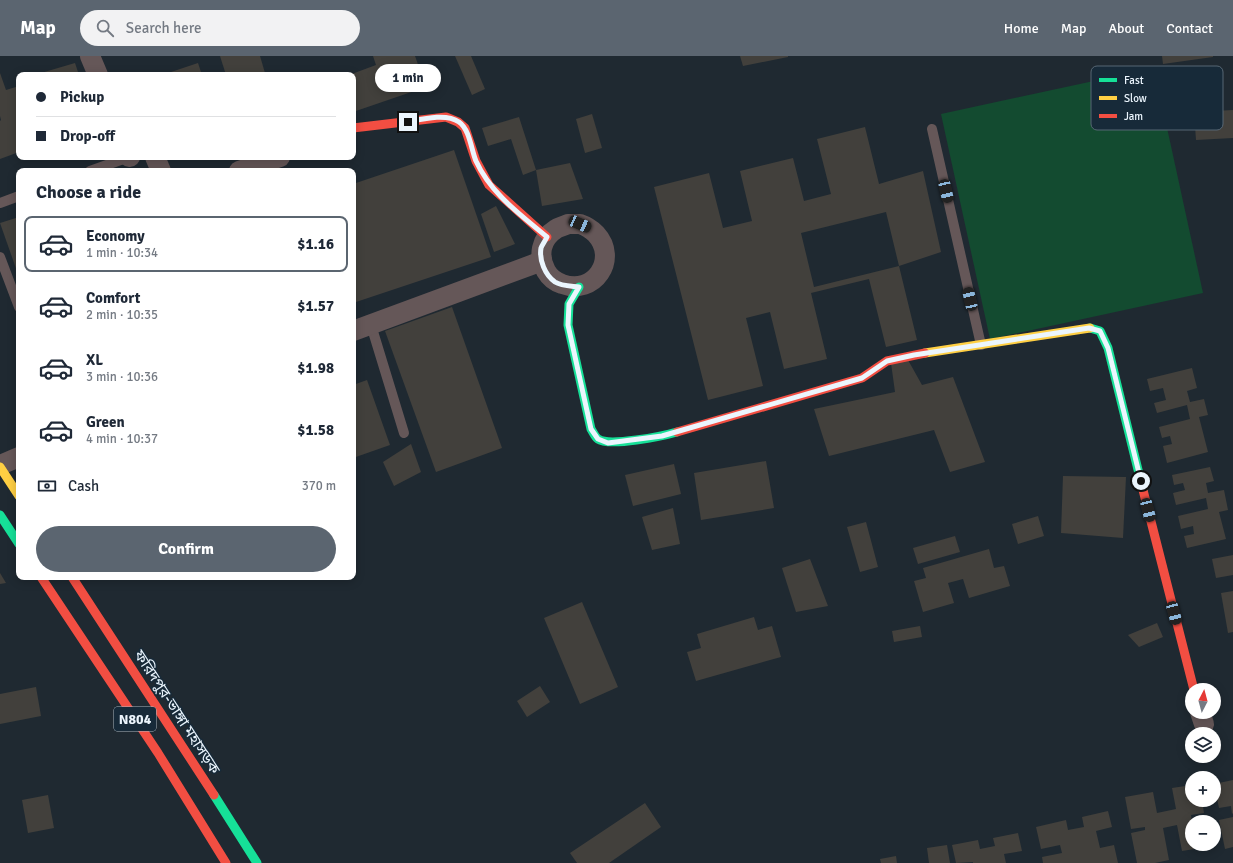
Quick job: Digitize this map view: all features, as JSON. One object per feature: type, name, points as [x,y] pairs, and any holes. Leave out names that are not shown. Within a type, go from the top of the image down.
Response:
[{"type":"main road","points":[[356,128],[446,117],[458,122],[465,128],[476,161],[489,185],[547,237]]},
{"type":"main road","points":[[579,287],[569,304],[568,325],[591,429],[598,439],[608,443],[662,436],[862,378],[887,361],[914,355],[1089,328],[1100,331],[1108,348],[1192,683]]},
{"type":"main road","points":[[0,466],[16,491]]},
{"type":"main road","points":[[0,515],[16,539]]},
{"type":"main road","name":"N804","points":[[43,580],[158,753],[226,863]]},
{"type":"main road","name":"ফরিদপুর-ভাঙ্গা মহাসড়ক","points":[[74,580],[179,740],[257,863]]},
{"type":"street","points":[[90,56],[97,72]]},
{"type":"street","points":[[248,168],[271,160]]},
{"type":"street","points":[[568,224],[580,224],[592,230],[600,238],[605,250],[605,263],[600,274],[592,282],[579,287],[567,286],[555,282],[547,273],[542,261],[541,247],[547,237],[556,229],[568,224]]},
{"type":"street","points":[[362,328],[542,261]]},
{"type":"street","points":[[0,466],[16,458]]},
{"type":"lane","points":[[932,130],[981,345]]},
{"type":"lane","points":[[98,168],[121,160]]},
{"type":"lane","points":[[0,203],[16,197]]},
{"type":"lane","points":[[0,257],[16,299]]},
{"type":"lane","points":[[362,328],[404,433]]},
{"type":"green space","points":[[1091,82],[1091,130],[1168,130],[1203,293],[990,339],[941,114]]},
{"type":"building","points":[[220,56],[260,56],[265,72],[225,72]]},
{"type":"building","points":[[373,56],[415,56],[426,87],[356,111],[356,72],[376,65]]},
{"type":"building","points":[[455,56],[471,56],[485,89],[472,95]]},
{"type":"building","points":[[740,56],[788,56],[788,57],[743,66]]},
{"type":"building","points":[[1162,56],[1213,56],[1213,57],[1163,64]]},
{"type":"building","points":[[75,63],[78,72],[44,72]]},
{"type":"building","points":[[198,63],[201,72],[171,72]]},
{"type":"building","points":[[0,73],[6,90],[16,87],[16,153],[0,159],[1,120]]},
{"type":"building","points":[[1233,110],[1233,138],[1196,140],[1195,130],[1223,130],[1223,111]]},
{"type":"building","points":[[592,114],[602,148],[585,153],[576,119]]},
{"type":"building","points":[[519,117],[536,170],[523,175],[511,139],[488,146],[482,128]]},
{"type":"building","points":[[865,127],[879,184],[923,171],[941,252],[899,266],[917,340],[886,347],[869,279],[811,293],[827,359],[784,369],[770,312],[746,318],[763,386],[708,400],[654,187],[709,173],[723,228],[752,221],[740,171],[793,158],[804,201],[831,194],[817,139]],"holes":[[[886,212],[899,266],[814,287],[801,233]]]},
{"type":"building","points":[[454,150],[491,257],[356,302],[356,183]]},
{"type":"building","points":[[570,163],[583,199],[542,206],[536,170]]},
{"type":"building","points":[[496,206],[515,244],[494,252],[481,214]]},
{"type":"building","points":[[16,218],[16,268],[0,223]]},
{"type":"building","points":[[452,307],[502,448],[436,472],[385,331]]},
{"type":"building","points":[[908,360],[922,385],[953,377],[985,462],[950,472],[934,430],[829,456],[814,409],[895,392],[891,363]]},
{"type":"building","points":[[1192,368],[1197,388],[1187,391],[1190,402],[1204,399],[1208,415],[1199,417],[1208,452],[1167,463],[1163,446],[1172,444],[1170,436],[1162,438],[1159,427],[1190,419],[1187,405],[1157,413],[1154,403],[1166,400],[1163,388],[1150,391],[1147,379]]},
{"type":"building","points":[[367,380],[390,445],[356,457],[356,384]]},
{"type":"building","points":[[411,444],[421,472],[394,486],[383,462]]},
{"type":"building","points":[[766,461],[774,508],[701,520],[694,473]]},
{"type":"building","points":[[674,464],[681,494],[633,506],[625,475]]},
{"type":"building","points":[[1210,467],[1214,481],[1206,483],[1208,493],[1224,490],[1228,510],[1219,512],[1226,539],[1187,548],[1184,536],[1194,534],[1193,526],[1181,529],[1178,516],[1208,509],[1206,498],[1176,505],[1173,493],[1185,490],[1183,483],[1174,485],[1172,475]]},
{"type":"building","points":[[1063,476],[1126,477],[1123,538],[1061,533]]},
{"type":"building","points":[[673,508],[680,544],[652,550],[642,517]]},
{"type":"building","points":[[1038,516],[1044,536],[1018,544],[1012,524]]},
{"type":"building","points":[[866,522],[878,567],[860,572],[847,527]]},
{"type":"building","points":[[955,536],[960,552],[918,564],[913,548]]},
{"type":"building","points":[[989,549],[994,568],[1004,566],[1010,586],[969,598],[963,579],[948,583],[954,603],[923,612],[914,581],[926,578],[923,568]]},
{"type":"building","points":[[1233,555],[1233,575],[1216,578],[1212,559]]},
{"type":"building","points":[[810,559],[828,606],[796,612],[782,568]]},
{"type":"building","points":[[0,573],[6,583],[0,584]]},
{"type":"building","points":[[1233,591],[1233,632],[1228,633],[1221,593]]},
{"type":"building","points":[[582,602],[618,687],[580,704],[544,618]]},
{"type":"building","points":[[754,617],[758,630],[772,626],[781,657],[696,681],[687,652],[701,648],[697,634]]},
{"type":"building","points":[[1157,623],[1163,637],[1139,647],[1128,635]]},
{"type":"building","points":[[920,626],[922,637],[894,642],[892,631]]},
{"type":"building","points":[[540,686],[550,702],[527,717],[517,701]]},
{"type":"building","points":[[36,687],[41,716],[0,724],[0,694]]},
{"type":"building","points":[[1233,780],[1232,814],[1231,806],[1219,808],[1221,807],[1221,783]]},
{"type":"building","points":[[1185,786],[1185,807],[1203,807],[1204,813],[1185,815],[1185,851],[1182,851],[1177,825],[1163,828],[1169,860],[1155,863],[1137,863],[1131,833],[1145,830],[1145,827],[1131,829],[1125,797],[1153,792],[1157,813],[1176,809],[1172,788]]},
{"type":"building","points":[[48,795],[54,828],[28,833],[22,800]]},
{"type":"building","points":[[645,803],[661,827],[609,863],[577,863],[570,853]]},
{"type":"building","points":[[1108,811],[1112,827],[1096,831],[1100,848],[1114,845],[1118,863],[1043,863],[1042,857],[1062,853],[1060,845],[1041,849],[1036,827],[1066,820],[1068,830],[1084,827],[1082,817]]},
{"type":"building","points":[[1233,817],[1233,847],[1225,849],[1221,830],[1221,820]]},
{"type":"building","points":[[1018,833],[1022,851],[1004,854],[1006,863],[956,863],[952,845],[978,840],[980,849],[995,846],[993,838]]},
{"type":"building","points":[[947,845],[950,863],[929,863],[927,848]]},
{"type":"building","points":[[896,856],[897,863],[881,863],[880,859]]},
{"type":"traffic: fast","points":[[579,287],[569,304],[568,325],[591,429],[595,436],[598,439],[613,442],[649,438],[677,432]]},
{"type":"traffic: fast","points":[[1090,328],[1100,331],[1108,348],[1143,490]]},
{"type":"traffic: fast","points":[[0,515],[16,539]]},
{"type":"traffic: fast","points":[[214,795],[257,863]]},
{"type":"traffic: slow","points":[[925,353],[1090,328]]},
{"type":"traffic: slow","points":[[0,467],[16,491]]},
{"type":"traffic: jam","points":[[356,128],[446,117],[458,122],[465,128],[476,161],[489,185],[547,237]]},
{"type":"traffic: jam","points":[[677,432],[862,378],[887,361],[925,353]]},
{"type":"traffic: jam","points":[[1143,490],[1192,683]]},
{"type":"traffic: jam","points":[[43,580],[158,753],[226,863]]},
{"type":"traffic: jam","points":[[74,580],[214,795]]},
{"type":"route","points":[[408,122],[421,119],[446,117],[458,122],[465,128],[476,161],[489,185],[547,237],[541,247],[542,261],[547,273],[555,282],[567,286],[579,287],[569,304],[568,325],[591,429],[598,439],[608,443],[662,436],[862,378],[887,361],[914,355],[1089,328],[1100,331],[1108,348],[1141,481]]}]
